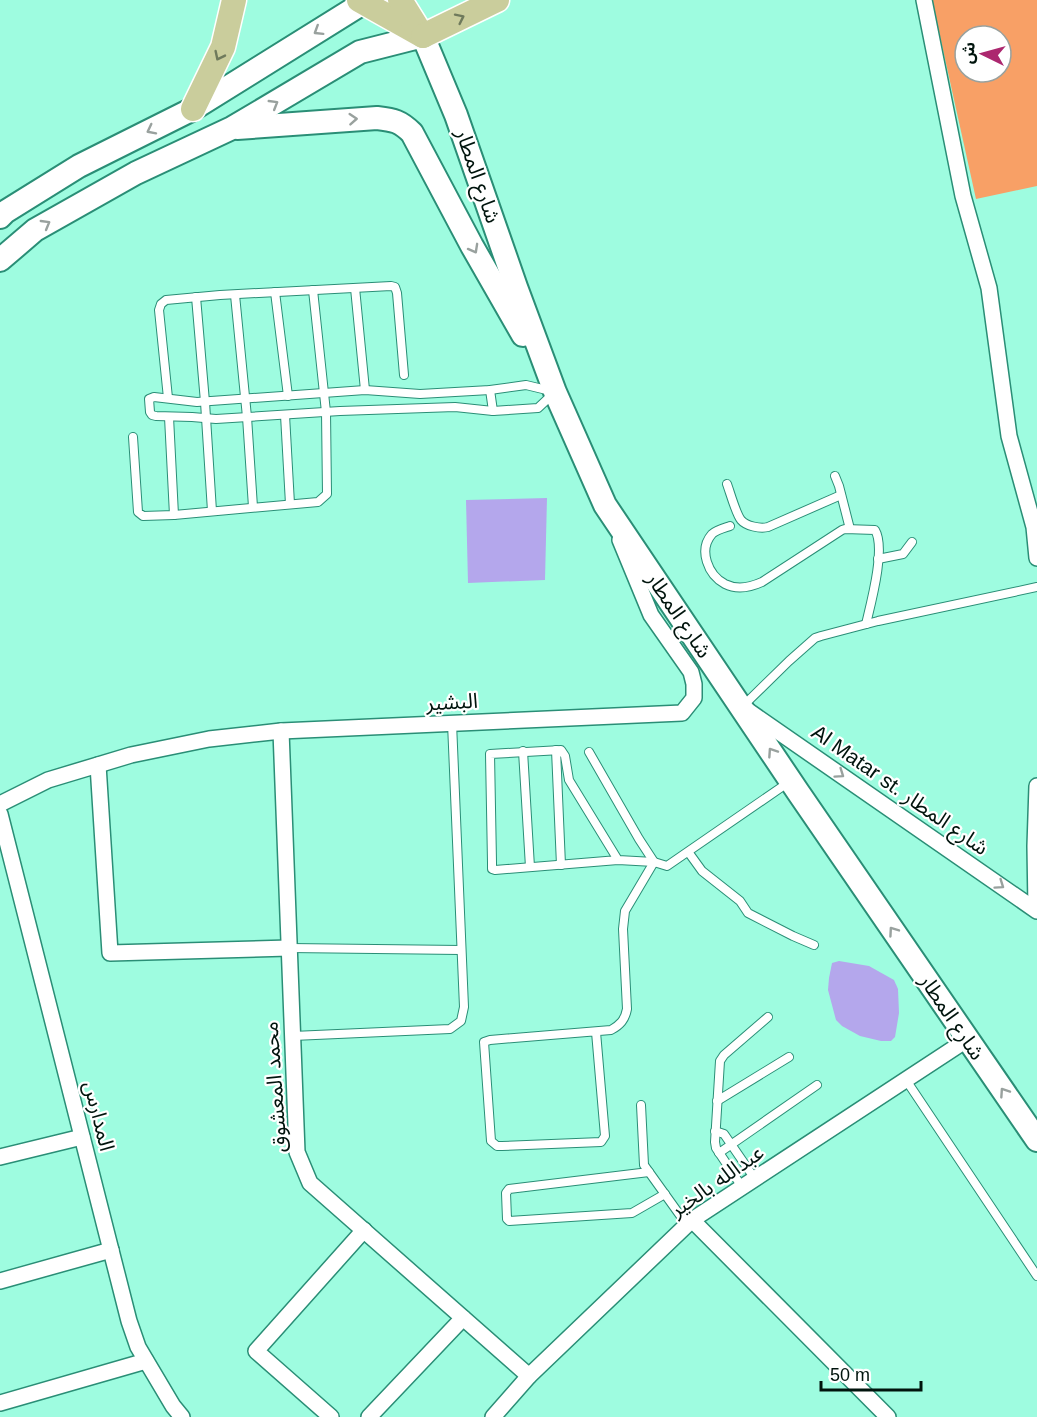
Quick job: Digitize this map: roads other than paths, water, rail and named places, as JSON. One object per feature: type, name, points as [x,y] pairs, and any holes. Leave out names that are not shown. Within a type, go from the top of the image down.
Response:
[{"type":"main road","points":[[193,109],[223,47],[234,0]]},
{"type":"main road","points":[[400,0],[423,36]]},
{"type":"main road","points":[[0,260],[35,230],[136,173],[232,128],[360,52],[423,36],[496,0]]},
{"type":"main road","points":[[0,217],[79,166],[193,109],[364,1],[423,36]]},
{"type":"main road","name":"شارع المطار","points":[[423,36],[456,115],[555,392],[605,505],[1037,1140]]},
{"type":"main road","points":[[232,128],[377,118],[394,120],[404,125],[412,133],[472,246],[555,392]]},
{"type":"street","points":[[924,0],[963,196],[989,288],[1009,436],[1034,527],[1037,558]]},
{"type":"street","name":"البشير","points":[[0,804],[48,780],[131,755],[208,739],[281,731],[682,713],[694,699],[691,672],[651,615],[605,505]]},
{"type":"street","name":"Al Matar st. شارع المطار","points":[[741,706],[1036,910]]},
{"type":"street","name":"محمد المعشوق","points":[[281,731],[297,1152],[310,1183],[529,1376]]},
{"type":"street","points":[[98,765],[110,953],[289,948]]},
{"type":"street","points":[[1036,910],[1037,786]]},
{"type":"street","name":"المدارس","points":[[0,814],[132,1329],[138,1347],[182,1417]]},
{"type":"street","name":"عبدالله بالخير","points":[[493,1417],[529,1376],[690,1222],[968,1039]]},
{"type":"street","points":[[0,1156],[82,1137]]},
{"type":"street","points":[[690,1222],[888,1417]]},
{"type":"street","points":[[331,1417],[256,1351],[364,1230]]},
{"type":"street","points":[[0,1281],[111,1250]]},
{"type":"street","points":[[369,1417],[463,1318]]},
{"type":"street","points":[[0,1403],[146,1361]]},
{"type":"lane","points":[[168,398],[159,310],[161,304],[166,300],[196,297],[395,287],[404,375]]},
{"type":"lane","points":[[355,288],[365,390]]},
{"type":"lane","points":[[133,437],[138,512],[143,516],[318,502],[327,494],[326,412],[313,290]]},
{"type":"lane","points":[[275,292],[288,396]]},
{"type":"lane","points":[[235,295],[246,399],[253,507]]},
{"type":"lane","points":[[196,297],[207,419],[212,511]]},
{"type":"lane","points":[[526,385],[555,392],[538,408],[493,411],[455,407],[422,408],[207,419],[156,417],[150,412],[149,399],[152,397],[205,402],[365,390],[420,394],[489,390],[526,385]]},
{"type":"lane","points":[[489,390],[493,411]]},
{"type":"lane","points":[[420,394],[422,408]]},
{"type":"lane","points":[[285,415],[290,504]]},
{"type":"lane","points":[[169,417],[174,515]]},
{"type":"lane","points":[[835,476],[850,529]]},
{"type":"lane","points":[[727,484],[740,519],[762,528],[841,495]]},
{"type":"lane","points":[[730,526],[713,534],[705,556],[718,579],[724,584],[745,588],[762,582],[842,530],[875,530],[878,536],[878,559],[875,588],[866,624]]},
{"type":"lane","points":[[878,559],[903,555],[912,542]]},
{"type":"lane","points":[[741,706],[815,638],[866,624],[1037,587]]},
{"type":"lane","points":[[293,1036],[450,1029],[461,1021],[464,1007],[452,723]]},
{"type":"lane","points":[[556,750],[561,865]]},
{"type":"lane","points":[[618,860],[569,780],[565,756],[561,750],[490,754],[492,868],[495,870],[618,860],[654,862],[668,867],[791,781]]},
{"type":"lane","points":[[523,751],[530,867]]},
{"type":"lane","points":[[589,752],[654,862]]},
{"type":"lane","points":[[688,853],[702,871],[740,901],[748,913],[814,945]]},
{"type":"lane","points":[[596,1032],[605,1136],[601,1142],[497,1146],[490,1141],[484,1042],[611,1030],[623,1021],[627,1009],[623,929],[625,911],[654,862]]},
{"type":"lane","points":[[289,948],[461,950]]},
{"type":"lane","points":[[748,1183],[719,1153],[715,1142],[719,1066],[722,1058],[768,1017]]},
{"type":"lane","points":[[717,1101],[789,1057]]},
{"type":"lane","points":[[906,1080],[1037,1276]]},
{"type":"lane","points":[[719,1153],[817,1085]]},
{"type":"lane","points":[[641,1105],[644,1165],[665,1194],[690,1222]]},
{"type":"lane","points":[[716,1131],[724,1134],[731,1145],[748,1183]]},
{"type":"lane","points":[[649,1172],[509,1189],[506,1193],[507,1219],[510,1221],[632,1213],[665,1194]]}]
